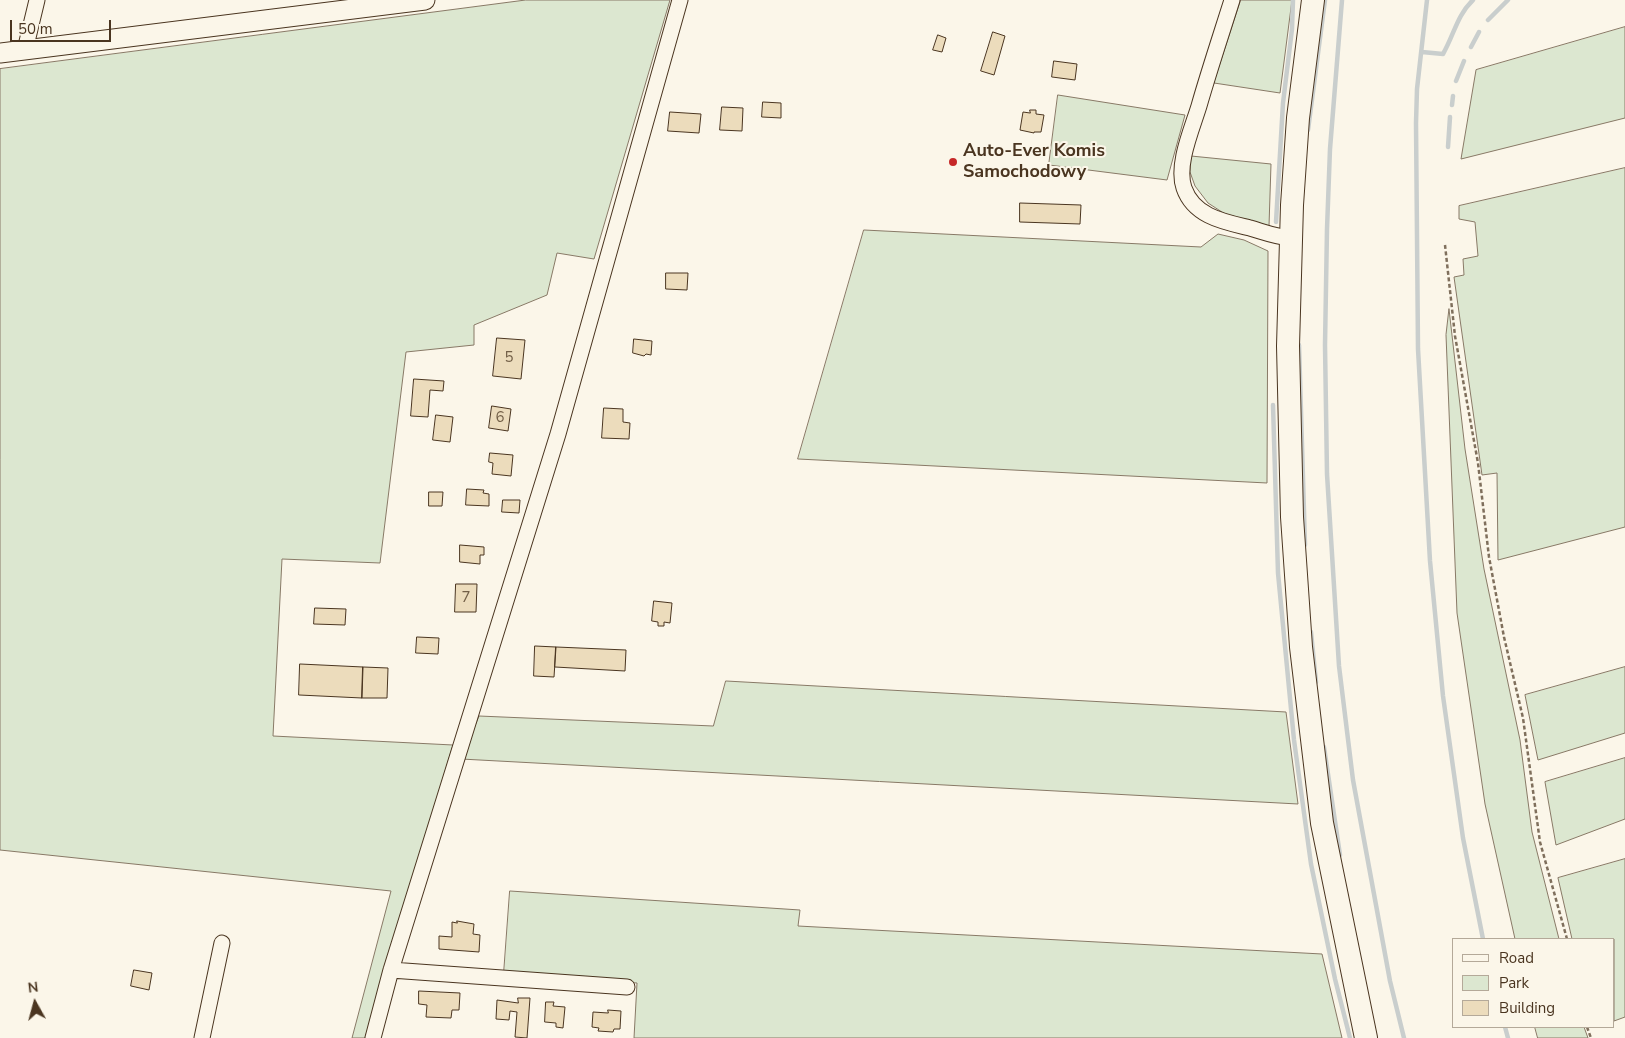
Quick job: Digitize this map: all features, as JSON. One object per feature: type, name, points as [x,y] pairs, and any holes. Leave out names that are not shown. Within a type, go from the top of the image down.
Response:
[{"type":"highway","points":[[1313,0],[1298,118],[1291,238],[1288,346],[1292,507],[1301,647],[1322,823],[1366,1038]]},
{"type":"main road","points":[[0,53],[425,0]]},
{"type":"street","points":[[25,50],[37,0]]},
{"type":"street","points":[[373,1038],[391,970],[558,434],[680,0]]},
{"type":"street","points":[[1232,0],[1188,142],[1182,178],[1184,189],[1201,211],[1214,219],[1278,237],[1291,238]]},
{"type":"street","points":[[202,1038],[222,943]]},
{"type":"street","points":[[391,970],[627,987]]},
{"type":"path","points":[[1446,245],[1455,336],[1478,463],[1488,557],[1523,718],[1540,842],[1567,938]]},
{"type":"green space","points":[[526,0],[670,0],[594,259],[557,253],[547,295],[474,325],[474,345],[406,352],[380,563],[282,559],[273,736],[453,745],[365,1038],[352,1038],[391,891],[0,850],[0,69]]},
{"type":"green space","points":[[1241,0],[1292,0],[1280,93],[1214,83]]},
{"type":"green space","points":[[1625,27],[1625,118],[1461,159],[1476,70]]},
{"type":"green space","points":[[1058,95],[1185,115],[1167,180],[1049,165]]},
{"type":"green space","points":[[1191,156],[1271,164],[1269,226],[1225,214],[1208,203],[1195,186],[1190,172]]},
{"type":"green space","points":[[1625,168],[1625,527],[1498,560],[1497,473],[1482,475],[1454,277],[1464,275],[1463,259],[1478,256],[1475,222],[1459,219],[1459,206]]},
{"type":"green space","points":[[864,230],[1201,247],[1218,234],[1244,240],[1268,251],[1267,483],[798,459]]},
{"type":"green space","points":[[1449,309],[1465,449],[1484,569],[1520,740],[1532,832],[1559,938],[1515,938],[1485,804],[1457,613],[1446,335]]},
{"type":"green space","points":[[1625,667],[1625,733],[1538,760],[1525,695]]},
{"type":"green space","points":[[726,681],[1286,712],[1298,804],[461,759],[479,716],[713,726]]},
{"type":"green space","points":[[1625,758],[1625,819],[1556,845],[1545,782]]},
{"type":"green space","points":[[1625,859],[1625,1017],[1615,1021],[1615,938],[1572,938],[1558,878]]},
{"type":"green space","points":[[510,891],[800,910],[798,926],[1322,954],[1342,1038],[634,1038],[637,983],[504,973]]},
{"type":"green space","points":[[1535,1028],[1584,1028],[1588,1038],[1538,1038]]},
{"type":"building","points":[[993,32],[1005,36],[994,75],[981,71]]},
{"type":"building","points":[[938,35],[946,38],[942,52],[933,50]]},
{"type":"building","points":[[1054,61],[1077,64],[1075,80],[1052,77]]},
{"type":"building","points":[[763,102],[781,103],[781,118],[762,117]]},
{"type":"building","points":[[722,107],[743,108],[742,131],[720,130]]},
{"type":"building","points":[[1030,110],[1036,110],[1036,114],[1044,115],[1041,132],[1034,133],[1020,130],[1023,112],[1030,113]]},
{"type":"building","points":[[670,112],[701,114],[699,133],[668,131]]},
{"type":"building","points":[[1020,203],[1081,205],[1080,224],[1020,222]]},
{"type":"building","points":[[666,273],[688,273],[687,290],[666,289]]},
{"type":"building","points":[[497,338],[525,340],[521,379],[493,376]]},
{"type":"building","points":[[634,339],[652,341],[651,355],[646,354],[644,356],[633,353]]},
{"type":"building","points":[[414,379],[444,381],[443,391],[430,390],[428,417],[411,416]]},
{"type":"building","points":[[492,406],[511,409],[508,431],[489,428]]},
{"type":"building","points":[[604,408],[623,409],[623,422],[630,423],[629,439],[602,438]]},
{"type":"building","points":[[436,415],[453,417],[450,442],[433,440]]},
{"type":"building","points":[[490,453],[513,455],[511,476],[492,474],[493,463],[489,462]]},
{"type":"building","points":[[467,489],[484,490],[483,493],[489,494],[489,506],[466,505]]},
{"type":"building","points":[[429,492],[443,492],[442,506],[429,506]]},
{"type":"building","points":[[503,500],[520,500],[519,513],[502,512]]},
{"type":"building","points":[[460,545],[484,547],[484,555],[480,555],[480,564],[460,562]]},
{"type":"building","points":[[456,584],[477,584],[476,612],[455,612]]},
{"type":"building","points":[[654,601],[672,603],[670,623],[664,622],[664,626],[658,626],[658,622],[652,621]]},
{"type":"building","points":[[315,608],[346,609],[345,625],[314,624]]},
{"type":"building","points":[[417,637],[439,638],[438,654],[416,653]]},
{"type":"building","points":[[535,646],[556,647],[554,677],[534,676]]},
{"type":"building","points":[[556,647],[626,650],[625,671],[555,667]]},
{"type":"building","points":[[300,664],[363,667],[362,698],[299,695]]},
{"type":"building","points":[[363,667],[388,668],[387,698],[362,698]]},
{"type":"building","points":[[457,921],[474,924],[473,934],[480,935],[479,952],[439,949],[439,936],[452,937],[452,922],[457,923]]},
{"type":"building","points":[[134,970],[152,973],[149,990],[131,986]]},
{"type":"building","points":[[419,991],[460,993],[459,1010],[452,1010],[451,1018],[426,1017],[427,1005],[419,1004]]},
{"type":"building","points":[[518,998],[530,998],[527,1038],[515,1037],[517,1012],[510,1011],[509,1020],[496,1019],[497,1000],[518,1003]]},
{"type":"building","points":[[546,1002],[554,1002],[553,1006],[565,1007],[563,1028],[556,1027],[556,1023],[545,1022]]},
{"type":"building","points":[[608,1010],[621,1011],[620,1029],[614,1029],[613,1032],[598,1031],[599,1028],[592,1027],[593,1012],[608,1013]]},
{"type":"waterway","points":[[1276,222],[1283,103],[1292,29],[1293,0]]},
{"type":"waterway","points":[[1308,130],[1325,0]]},
{"type":"waterway","points":[[1342,0],[1330,149],[1327,229],[1325,345],[1327,474],[1339,666],[1353,780],[1390,981],[1404,1038]]},
{"type":"waterway","points":[[1427,0],[1417,89],[1416,123],[1418,349],[1430,561],[1443,696],[1463,838],[1483,938]]},
{"type":"waterway","points":[[1422,52],[1443,54],[1459,19],[1473,0]]},
{"type":"waterway","points":[[1488,20],[1508,0]]},
{"type":"waterway","points":[[1471,47],[1479,32]]},
{"type":"waterway","points":[[1456,81],[1464,61]]},
{"type":"waterway","points":[[1452,105],[1453,96]]},
{"type":"waterway","points":[[1448,147],[1450,117]]},
{"type":"waterway","points":[[1299,345],[1305,545]]},
{"type":"waterway","points":[[1273,405],[1278,573],[1294,740],[1311,864],[1335,979],[1350,1038]]},
{"type":"waterway","points":[[1311,632],[1316,682]]},
{"type":"waterway","points":[[1324,747],[1340,855]]},
{"type":"waterway","points":[[1505,1028],[1508,1038]]},
{"type":"place","name":"Auto-Ever Komis Samochodowy","points":[[953,162]]}]
